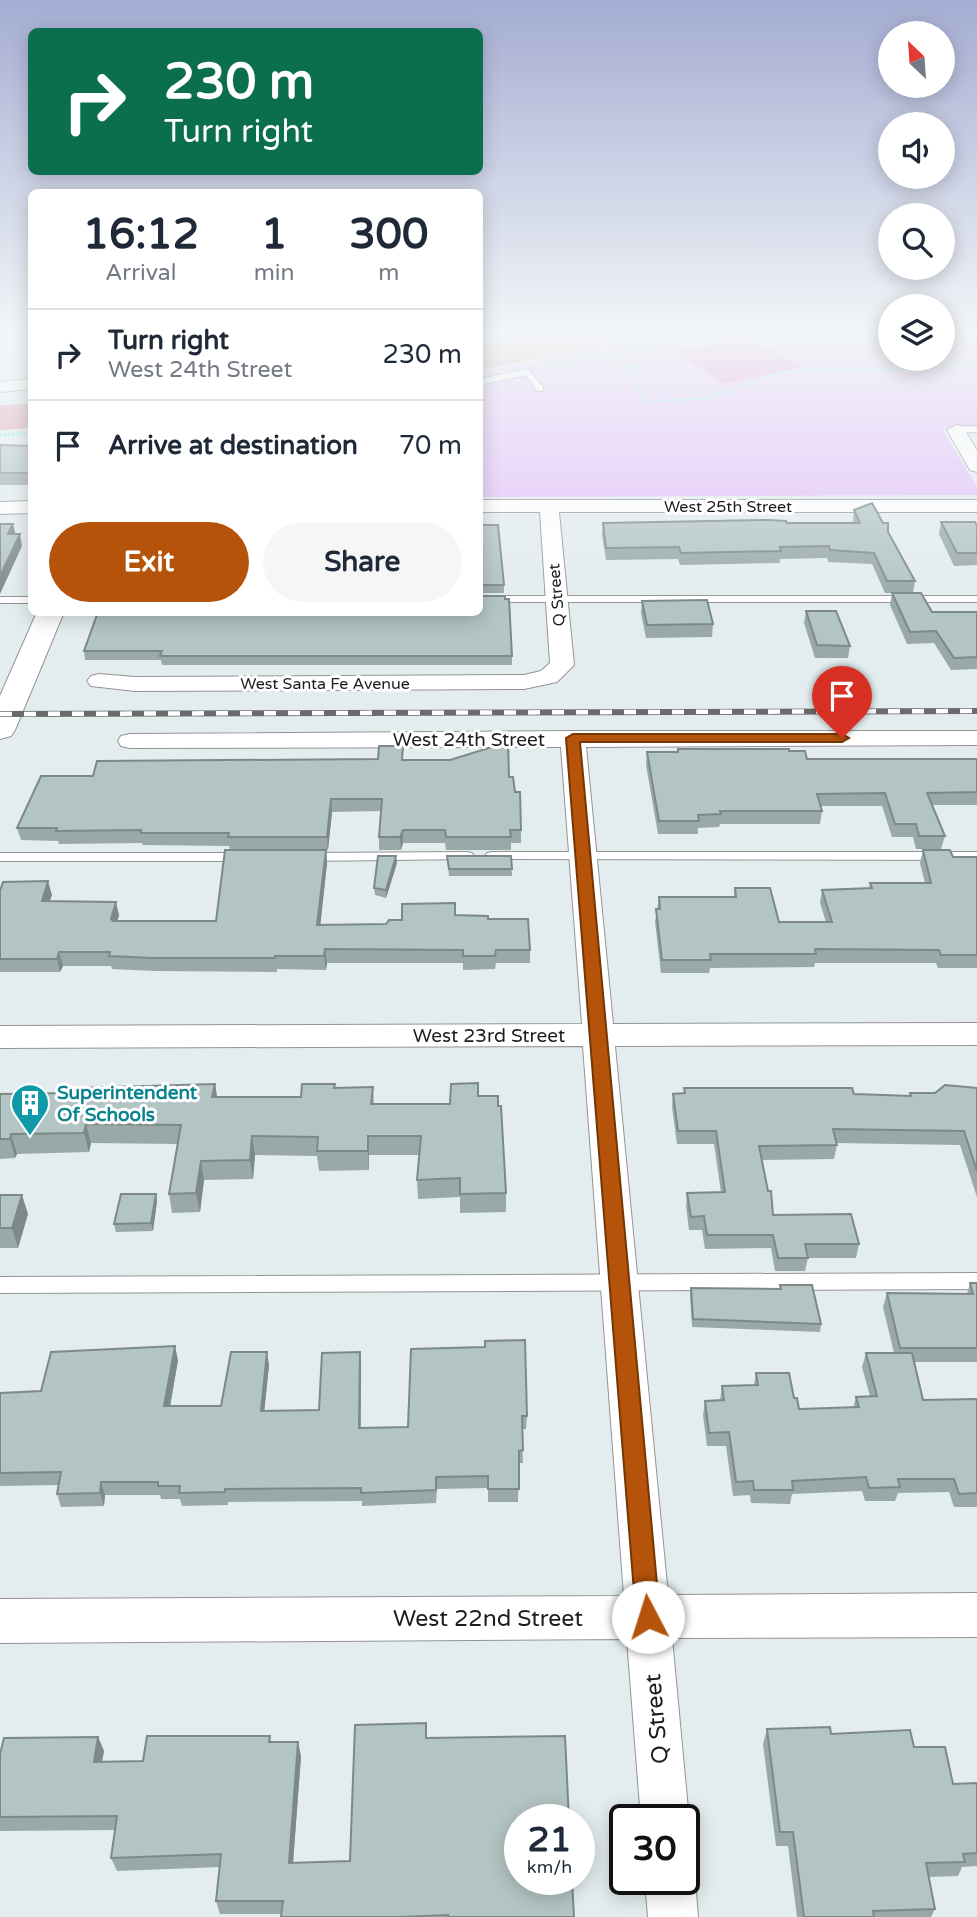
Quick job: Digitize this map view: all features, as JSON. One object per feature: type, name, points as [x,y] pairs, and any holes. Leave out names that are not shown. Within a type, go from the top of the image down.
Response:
[{"type":"street","points":[[956,429],[977,466]]},
{"type":"street","name":"West 25th Street","points":[[483,506],[977,506]]},
{"type":"street","name":"Q Street","points":[[549,506],[562,665],[550,677]]},
{"type":"street","points":[[0,508],[28,508]]},
{"type":"street","points":[[0,730],[49,616]]},
{"type":"street","name":"West Santa Fe Avenue","points":[[99,681],[135,684],[524,682],[550,677]]},
{"type":"street","name":"Q Street","points":[[573,738],[664,1804]]},
{"type":"street","name":"West 24th Street","points":[[130,741],[977,738]]},
{"type":"street","name":"West 23rd Street","points":[[0,1037],[977,1034]]},
{"type":"street","name":"West 22nd Street","points":[[0,1621],[977,1615]]},
{"type":"street","points":[[671,1895],[673,1917]]},
{"type":"lane","points":[[956,429],[977,429]]},
{"type":"lane","points":[[483,599],[977,600]]},
{"type":"lane","points":[[0,600],[28,600]]},
{"type":"lane","points":[[291,857],[977,856]]},
{"type":"lane","points":[[0,857],[264,857]]},
{"type":"lane","points":[[0,1285],[977,1281]]},
{"type":"path","points":[[0,435],[28,433]]},
{"type":"shaded area","points":[[0,424],[28,424],[28,428],[0,430]]},
{"type":"shaded area","points":[[483,424],[977,424],[977,428],[942,429],[977,487],[977,495],[483,497]]},
{"type":"building","points":[[0,445],[28,446],[28,473],[0,473]]},
{"type":"building","points":[[872,503],[883,523],[888,523],[888,532],[915,581],[887,581],[874,553],[830,550],[829,546],[780,547],[781,551],[681,553],[679,547],[606,548],[603,523],[768,520],[787,523],[860,523],[854,510]]},
{"type":"building","points":[[941,522],[975,522],[977,553],[957,553]]},
{"type":"building","points":[[0,524],[13,524],[8,534],[20,534],[0,576]]},
{"type":"building","points":[[483,525],[498,525],[504,585],[483,585]]},
{"type":"building","points":[[892,593],[921,593],[932,612],[977,612],[977,657],[954,658],[936,631],[910,632]]},
{"type":"building","points":[[483,596],[505,596],[505,599],[509,599],[512,656],[160,656],[162,651],[84,651],[97,616],[483,616]]},
{"type":"building","points":[[707,600],[713,624],[647,625],[642,601]]},
{"type":"building","points":[[806,611],[836,611],[850,646],[817,645]]},
{"type":"building","points":[[508,742],[509,777],[513,777],[515,792],[520,792],[521,830],[510,830],[511,837],[446,837],[445,830],[403,830],[400,837],[379,837],[382,799],[331,799],[327,837],[228,837],[229,833],[17,828],[41,776],[93,776],[97,761],[378,759],[379,746],[403,746],[402,760],[450,760]]},
{"type":"building","points":[[678,749],[789,749],[805,751],[807,759],[977,759],[977,792],[927,793],[945,836],[919,836],[916,824],[895,824],[885,793],[817,794],[822,811],[720,811],[721,814],[698,815],[699,821],[659,821],[647,752],[678,752]]},
{"type":"building","points":[[225,850],[326,850],[317,925],[386,924],[389,920],[402,920],[402,904],[455,903],[455,915],[488,916],[488,919],[528,919],[530,950],[496,950],[495,956],[463,956],[463,950],[325,949],[324,956],[275,958],[153,958],[109,956],[110,952],[59,952],[57,959],[0,959],[0,891],[3,882],[48,881],[42,901],[116,902],[111,919],[113,921],[216,921]]},
{"type":"building","points":[[923,850],[950,850],[953,857],[977,857],[977,955],[941,955],[939,950],[815,949],[816,954],[710,954],[711,960],[662,960],[656,909],[660,909],[659,897],[736,897],[735,888],[770,888],[779,922],[832,922],[822,890],[872,888],[870,883],[931,883]]},
{"type":"building","points":[[378,856],[396,856],[386,890],[374,888]]},
{"type":"building","points":[[447,856],[511,856],[512,869],[449,869]]},
{"type":"building","points":[[478,1083],[478,1096],[498,1096],[498,1106],[501,1106],[506,1193],[460,1194],[460,1178],[417,1180],[421,1136],[368,1136],[368,1151],[317,1151],[318,1137],[252,1136],[250,1160],[201,1161],[196,1193],[169,1194],[181,1125],[86,1124],[84,1133],[11,1134],[10,1139],[0,1139],[0,1094],[67,1093],[75,1088],[215,1084],[212,1097],[301,1097],[302,1084],[335,1084],[334,1088],[373,1087],[371,1104],[450,1104],[451,1084]]},
{"type":"building","points":[[945,1085],[977,1088],[977,1171],[964,1131],[833,1129],[837,1145],[759,1146],[768,1191],[771,1191],[773,1215],[851,1214],[859,1244],[805,1244],[808,1258],[778,1258],[773,1235],[707,1235],[704,1216],[691,1217],[687,1193],[725,1192],[716,1131],[678,1131],[673,1094],[685,1093],[684,1088],[852,1088],[854,1094],[911,1096],[910,1093],[935,1093]]},
{"type":"building","points":[[121,1194],[156,1194],[151,1223],[114,1224]]},
{"type":"building","points":[[0,1195],[22,1195],[12,1228],[0,1228]]},
{"type":"building","points":[[970,1283],[977,1283],[977,1348],[900,1348],[887,1293],[973,1294]]},
{"type":"building","points":[[780,1285],[812,1285],[821,1324],[693,1319],[691,1288],[781,1289]]},
{"type":"building","points":[[525,1340],[527,1416],[522,1416],[523,1450],[519,1451],[519,1489],[488,1489],[488,1476],[436,1477],[436,1490],[361,1493],[361,1488],[225,1489],[225,1492],[179,1493],[180,1486],[158,1486],[158,1482],[101,1482],[100,1493],[57,1494],[61,1472],[0,1473],[0,1393],[41,1391],[51,1352],[175,1346],[164,1406],[221,1406],[231,1352],[267,1352],[261,1411],[319,1410],[322,1353],[360,1352],[359,1428],[408,1427],[411,1349],[485,1347],[485,1341]]},
{"type":"building","points":[[866,1353],[912,1353],[923,1400],[977,1399],[977,1493],[959,1494],[954,1479],[898,1479],[900,1487],[869,1488],[866,1477],[792,1481],[793,1490],[754,1490],[753,1481],[736,1482],[729,1432],[709,1433],[705,1401],[724,1400],[722,1386],[758,1385],[756,1373],[789,1373],[799,1409],[859,1407],[856,1397],[877,1396]]},
{"type":"building","points":[[426,1723],[426,1738],[565,1736],[568,1804],[504,1804],[504,1895],[573,1895],[574,1917],[281,1917],[283,1901],[216,1901],[221,1854],[111,1858],[117,1816],[0,1817],[0,1754],[4,1738],[98,1737],[94,1762],[143,1761],[147,1736],[270,1736],[269,1742],[298,1742],[289,1863],[350,1861],[355,1725]]},
{"type":"building","points":[[830,1727],[831,1734],[910,1730],[914,1747],[945,1747],[953,1784],[977,1783],[977,1853],[963,1854],[965,1862],[926,1863],[935,1909],[873,1911],[874,1917],[804,1917],[793,1832],[780,1832],[767,1729]]},
{"type":"railway","points":[[0,714],[977,711]]},
{"type":"place","name":"Superintendent Of Schools","points":[[30,1137]]},
{"type":"route","points":[[648,1617],[573,738],[842,738]]}]
